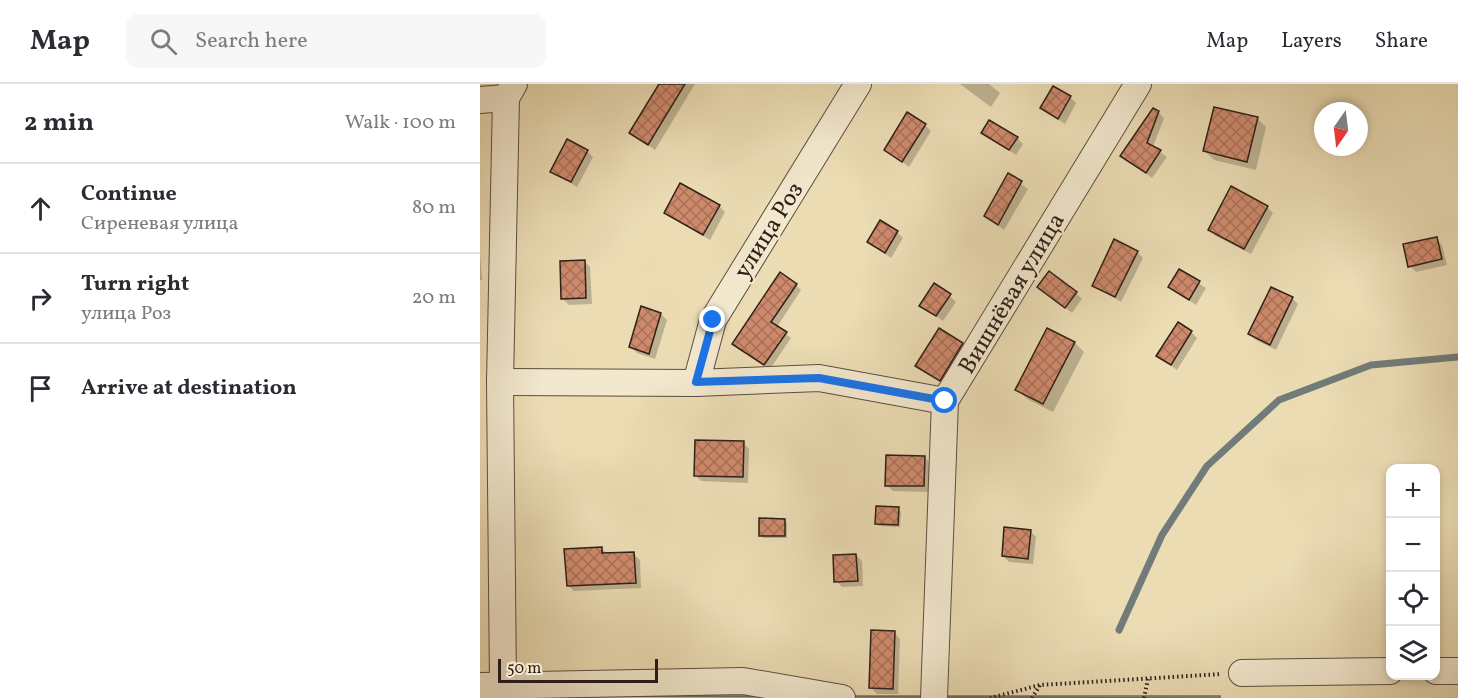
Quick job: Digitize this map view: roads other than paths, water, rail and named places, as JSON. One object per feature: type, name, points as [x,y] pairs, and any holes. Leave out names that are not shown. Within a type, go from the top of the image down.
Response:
[{"type":"street","name":"улица Роз","points":[[696,382],[713,320],[858,84]]},
{"type":"street","name":"Вишнёвая улица","points":[[933,698],[945,401],[1138,84]]},
{"type":"street","points":[[480,100],[510,91],[492,686],[742,681],[842,698]]},
{"type":"street","points":[[500,382],[696,382],[819,378],[945,401]]},
{"type":"street","points":[[1242,673],[1386,671]]},
{"type":"street","points":[[1440,671],[1458,671]]},
{"type":"waterway","points":[[1119,630],[1162,535],[1207,466],[1279,400],[1371,365],[1458,357]]}]
